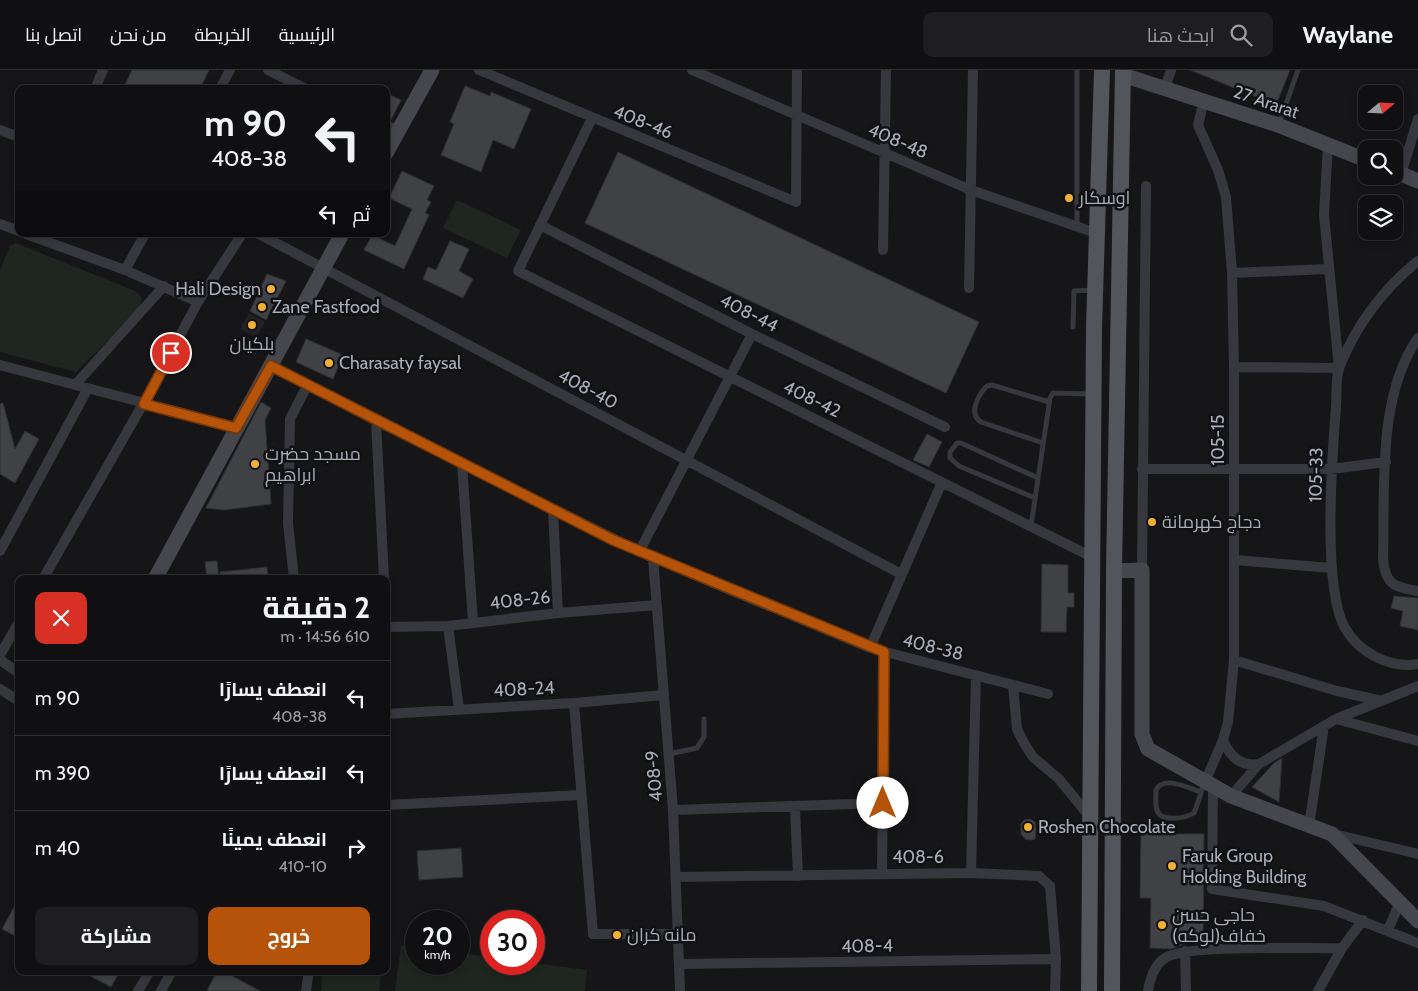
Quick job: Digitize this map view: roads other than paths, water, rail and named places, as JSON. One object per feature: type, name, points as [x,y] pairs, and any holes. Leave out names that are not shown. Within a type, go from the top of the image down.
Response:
[{"type":"main road","points":[[1090,991],[1095,290],[1102,70]]},
{"type":"main road","points":[[1112,991],[1114,571],[1123,73]]},
{"type":"street","points":[[97,85],[103,70]]},
{"type":"street","points":[[222,85],[230,70]]},
{"type":"street","points":[[268,70],[298,85]]},
{"type":"street","points":[[392,128],[432,70]]},
{"type":"street","name":"408-46","points":[[479,70],[796,202],[797,115]]},
{"type":"street","name":"408-48","points":[[692,70],[971,190],[1096,233]]},
{"type":"street","points":[[797,70],[797,115]]},
{"type":"street","points":[[883,250],[886,70]]},
{"type":"street","points":[[969,288],[973,70]]},
{"type":"street","points":[[1165,88],[1171,70]]},
{"type":"street","name":"27 Ararat","points":[[1123,73],[1278,125],[1358,157]]},
{"type":"street","name":"105-15","points":[[1204,100],[1198,125],[1224,187],[1232,273],[1234,367],[1234,660],[1228,722],[1206,787]]},
{"type":"street","points":[[540,225],[592,118]]},
{"type":"street","points":[[1403,158],[1418,119]]},
{"type":"street","points":[[0,130],[15,136]]},
{"type":"street","points":[[1234,367],[1339,368],[1324,215],[1328,144]]},
{"type":"street","points":[[1403,175],[1418,181]]},
{"type":"street","points":[[1146,186],[1142,469],[1142,734],[1144,742],[1148,749],[1206,787],[1332,834],[1418,854]]},
{"type":"street","name":"408-42","points":[[540,225],[518,271],[1092,556]]},
{"type":"street","name":"408-44","points":[[540,225],[752,334],[945,427]]},
{"type":"street","points":[[1,227],[15,230]]},
{"type":"street","points":[[34,237],[126,270],[198,302]]},
{"type":"street","points":[[126,270],[143,237]]},
{"type":"street","points":[[45,575],[144,404],[198,302],[240,237]]},
{"type":"street","name":"408-40","points":[[265,237],[902,574]]},
{"type":"street","points":[[157,575],[340,237]]},
{"type":"street","name":"105-33","points":[[1418,261],[1394,283],[1373,308],[1339,368],[1331,469],[1332,568],[1339,615],[1344,628],[1356,643],[1372,654],[1401,666],[1418,664]]},
{"type":"street","points":[[1232,273],[1328,269]]},
{"type":"street","points":[[75,385],[164,286]]},
{"type":"street","points":[[639,552],[752,334]]},
{"type":"street","points":[[1418,338],[1397,378],[1390,419],[1386,462],[1384,569],[1390,582],[1403,588],[1418,591]]},
{"type":"street","points":[[0,365],[87,390],[236,428]]},
{"type":"street","name":"408-38","points":[[271,366],[553,510],[653,558],[870,648],[1048,694]]},
{"type":"street","points":[[294,575],[288,523],[290,419],[308,384]]},
{"type":"street","points":[[0,551],[87,390]]},
{"type":"street","points":[[376,421],[384,575]]},
{"type":"street","points":[[1142,469],[1331,469],[1386,462]]},
{"type":"street","points":[[462,464],[473,622]]},
{"type":"street","points":[[870,648],[942,482]]},
{"type":"street","points":[[553,510],[558,613]]},
{"type":"street","name":"408-9","points":[[653,558],[673,810],[680,991]]},
{"type":"street","points":[[1234,560],[1332,568]]},
{"type":"street","points":[[1114,571],[1142,570]]},
{"type":"street","name":"408-26","points":[[390,627],[448,626],[558,613],[657,605]]},
{"type":"street","points":[[448,626],[459,709]]},
{"type":"street","points":[[0,655],[15,629]]},
{"type":"street","points":[[882,874],[884,652]]},
{"type":"street","points":[[0,660],[15,670]]},
{"type":"street","points":[[1234,660],[1337,691],[1378,700]]},
{"type":"street","points":[[971,873],[976,675]]},
{"type":"street","points":[[1013,685],[1017,729],[1024,743],[1033,757],[1059,779],[1090,817]]},
{"type":"street","points":[[1231,796],[1259,764],[1336,719],[1378,700],[1418,686]]},
{"type":"street","points":[[0,689],[15,698]]},
{"type":"street","name":"408-24","points":[[390,714],[574,703],[664,695]]},
{"type":"street","points":[[574,703],[593,934],[678,934]]},
{"type":"street","points":[[1336,719],[1418,741]]},
{"type":"street","points":[[1309,826],[1324,726]]},
{"type":"street","points":[[1223,740],[1231,756],[1239,762],[1259,764]]},
{"type":"street","points":[[1206,787],[1212,889],[1324,906],[1418,943]]},
{"type":"street","points":[[390,805],[581,795]]},
{"type":"street","points":[[673,810],[795,808],[883,803]]},
{"type":"street","points":[[795,808],[798,876]]},
{"type":"street","points":[[1332,834],[1418,921]]},
{"type":"street","name":"408-6","points":[[676,877],[971,873],[1039,876],[1050,886],[1056,959],[1055,991]]},
{"type":"street","points":[[1388,930],[1400,902]]},
{"type":"street","points":[[1318,991],[1342,948],[1363,920]]},
{"type":"street","points":[[1148,991],[1157,966],[1170,955],[1185,951],[1342,948]]},
{"type":"street","points":[[1185,951],[1186,991]]},
{"type":"street","name":"408-4","points":[[679,964],[1056,959]]},
{"type":"street","points":[[138,991],[148,975]]},
{"type":"street","points":[[157,975],[167,981]]},
{"type":"street","points":[[161,991],[170,975]]},
{"type":"street","points":[[306,991],[308,975]]},
{"type":"lane","points":[[1077,70],[1077,226]]},
{"type":"lane","points":[[1278,125],[1298,70]]},
{"type":"lane","points":[[1073,327],[1072,296],[1074,291],[1095,290]]},
{"type":"lane","points":[[1043,443],[981,422],[973,414],[987,386],[992,385],[1049,402]]},
{"type":"lane","points":[[1030,526],[1049,402],[1053,393],[1094,394]]},
{"type":"lane","points":[[1035,498],[959,466],[950,458],[950,452],[956,443],[961,443],[1038,478]]},
{"type":"lane","points":[[668,754],[697,748],[704,737],[704,719]]},
{"type":"lane","points":[[1168,782],[1206,787],[1194,813],[1188,817],[1170,818],[1162,816],[1157,811],[1156,790],[1162,783],[1168,782]]},
{"type":"place","name":"اوسكار","points":[[1069,198]]},
{"type":"place","name":"Hali Design","points":[[271,289]]},
{"type":"place","name":"Zane Fastfood","points":[[262,307]]},
{"type":"place","name":"بلکیان","points":[[252,325]]},
{"type":"place","name":"Charasaty faysal","points":[[329,363]]},
{"type":"place","name":"مسجد حضرت ابراهیم","points":[[255,464]]},
{"type":"place","name":"دجاج كهرمانة","points":[[1152,522]]},
{"type":"place","name":"Roshen Chocolate","points":[[1028,827]]},
{"type":"place","name":"Faruk Group Holding Building","points":[[1172,866]]},
{"type":"place","name":"حاجی حسن (لوکه)خفاف","points":[[1162,925]]},
{"type":"place","name":"مانه كران","points":[[617,935]]}]
